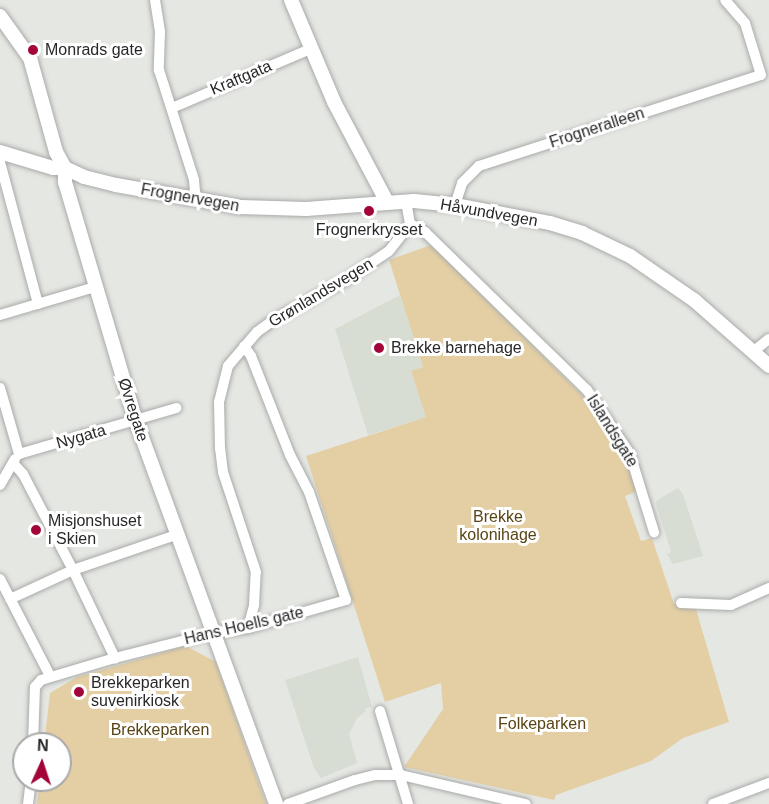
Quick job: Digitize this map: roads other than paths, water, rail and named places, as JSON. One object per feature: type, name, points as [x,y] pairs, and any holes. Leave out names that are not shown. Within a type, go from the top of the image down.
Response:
[{"type":"street","points":[[155,0],[160,32],[159,70],[194,180],[196,201]]},
{"type":"street","points":[[291,0],[310,49],[345,125],[387,201]]},
{"type":"street","name":"Frogneralleen","points":[[454,206],[462,183],[479,166],[761,75],[745,23],[725,0]]},
{"type":"street","name":"Øvregate","points":[[0,16],[30,58],[56,152],[65,168],[65,182],[136,421],[276,804]]},
{"type":"street","name":"Kraftgata","points":[[172,108],[310,49]]},
{"type":"street","name":"Frognervegen","points":[[0,152],[40,165],[65,168],[84,177],[196,201],[280,210],[334,208],[387,201]]},
{"type":"street","points":[[0,162],[38,304]]},
{"type":"street","name":"Håvundvegen","points":[[387,201],[454,206],[550,224],[607,243],[674,285],[769,366]]},
{"type":"street","points":[[406,201],[410,224]]},
{"type":"street","name":"Grønlandsvegen","points":[[248,628],[254,605],[256,572],[223,472],[219,428],[223,381],[228,366],[244,346],[272,321],[347,279],[389,251],[410,224]]},
{"type":"street","name":"Islandsgate","points":[[410,224],[425,232],[587,390],[630,454],[654,532]]},
{"type":"street","points":[[0,315],[95,287]]},
{"type":"street","points":[[754,351],[769,339]]},
{"type":"street","name":"Hans Hoells gate","points":[[50,676],[213,633],[248,628],[346,600],[309,492],[290,455],[251,356],[244,346]]},
{"type":"street","points":[[0,388],[16,458],[115,658]]},
{"type":"street","name":"Nygata","points":[[16,458],[176,408]]},
{"type":"street","points":[[0,485],[16,458]]},
{"type":"street","points":[[10,599],[73,570],[176,535]]},
{"type":"street","points":[[0,579],[50,676],[41,680],[35,687],[33,732]]},
{"type":"street","points":[[681,603],[731,605],[741,603],[769,588]]},
{"type":"street","points":[[380,711],[408,804]]},
{"type":"street","points":[[288,804],[375,775],[401,776],[526,804]]},
{"type":"street","points":[[713,804],[769,783]]},
{"type":"place","name":"Monrads gate","points":[[33,50]]},
{"type":"place","name":"Frognerkrysset","points":[[369,211]]},
{"type":"place","name":"Brekke barnehage","points":[[379,348]]},
{"type":"place","name":"Misjonshuset i Skien","points":[[36,530]]},
{"type":"place","name":"Brekkeparken suvenirkiosk","points":[[79,692]]},
{"type":"park label","name":"Brekke kolonihage","points":[[498,526]]},
{"type":"park label","name":"Folkeparken","points":[[542,724]]},
{"type":"park label","name":"Brekkeparken","points":[[160,730]]}]
